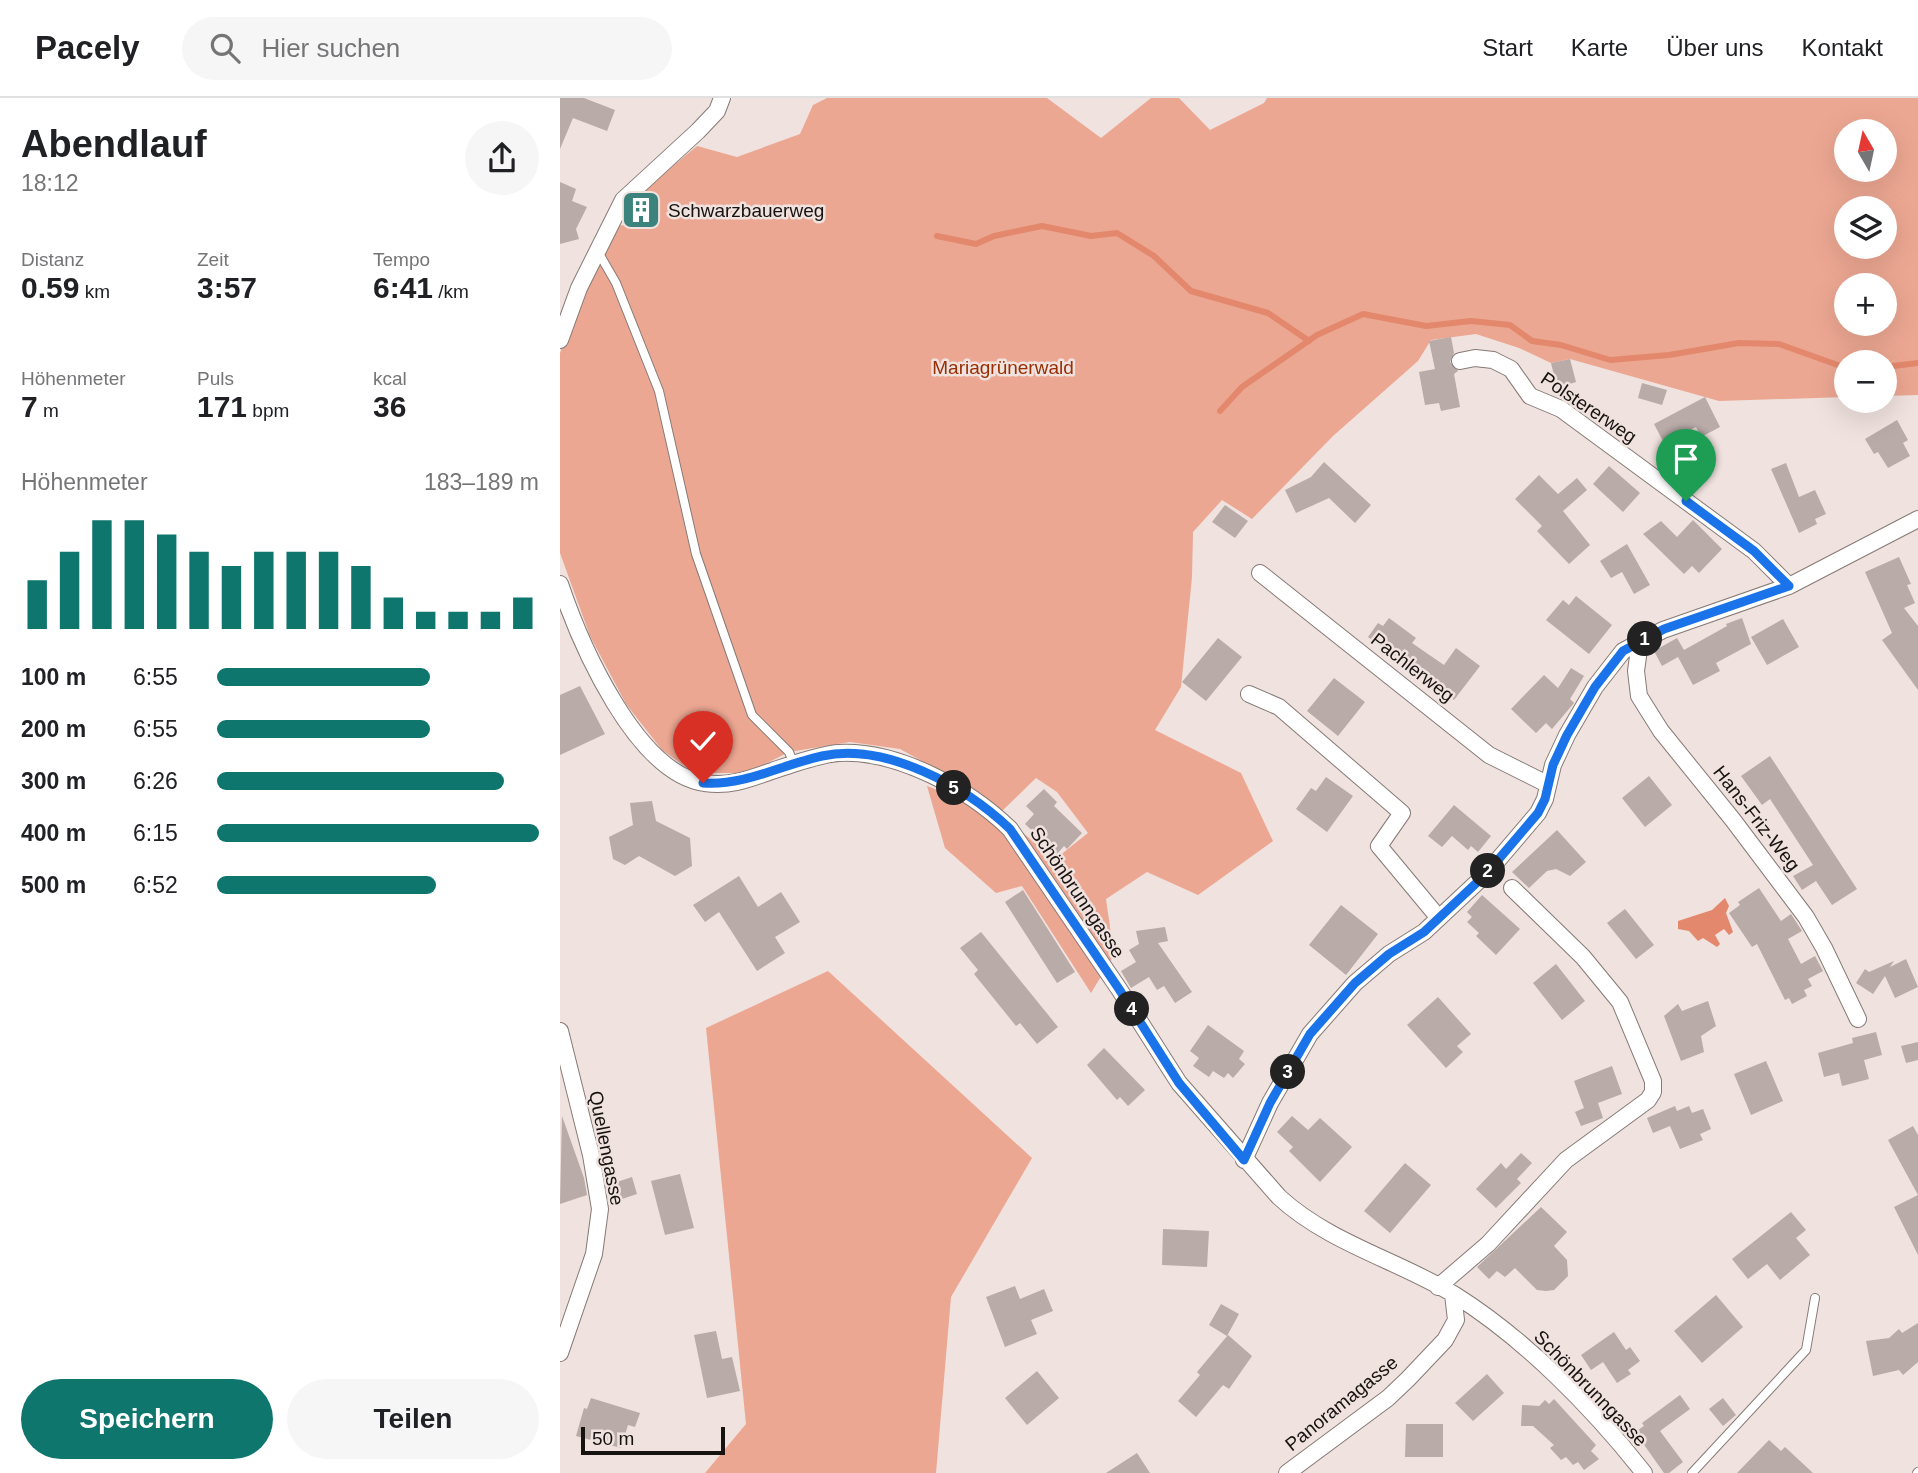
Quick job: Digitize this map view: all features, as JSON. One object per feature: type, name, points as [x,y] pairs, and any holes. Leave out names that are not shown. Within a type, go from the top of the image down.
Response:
[{"type":"street","points":[[560,341],[579,288],[623,200],[698,131],[717,111],[722,98]]},
{"type":"street","name":"Polstererweg","points":[[1460,361],[1475,358],[1493,360],[1511,369],[1530,396],[1561,409],[1754,551],[1789,586]]},
{"type":"street","points":[[1244,1160],[1270,1103],[1310,1034],[1355,983],[1389,954],[1424,932],[1486,874],[1538,813],[1567,735],[1595,687],[1623,651],[1664,629],[1789,586],[1918,519]]},
{"type":"street","name":"Pachlerweg","points":[[1260,573],[1489,755],[1547,784]]},
{"type":"street","name":"Schönbrunngasse","points":[[560,584],[604,685],[629,725],[658,758],[679,775],[703,783],[722,785],[839,753],[897,761],[966,793],[989,809],[1010,829],[1119,989],[1179,1083],[1244,1160],[1295,1211],[1359,1248],[1453,1294],[1481,1313],[1542,1363],[1644,1473]]},
{"type":"street","name":"Hans-Friz-Weg","points":[[1640,642],[1636,671],[1639,696],[1661,731],[1733,820],[1805,917],[1824,948],[1858,1019]]},
{"type":"street","points":[[1249,694],[1279,707],[1402,813],[1379,846],[1438,917]]},
{"type":"street","points":[[1438,1287],[1488,1244],[1566,1160],[1648,1101],[1653,1092],[1649,1069],[1619,1002],[1583,957],[1513,888]]},
{"type":"street","name":"Quellengasse","points":[[560,1031],[591,1155],[600,1209],[594,1254],[560,1353]]},
{"type":"street","name":"Panoramagasse","points":[[1287,1473],[1408,1380],[1444,1340],[1456,1321],[1453,1294]]},
{"type":"lane","points":[[597,250],[616,283],[659,391],[696,554],[751,715],[789,752],[794,764]]},
{"type":"lane","points":[[1692,1473],[1807,1350],[1815,1298]]},
{"type":"green space","name":"Mariagrünerwald","points":[[827,98],[1047,98],[1101,138],[1151,98],[1179,98],[1210,130],[1264,103],[1267,98],[1918,98],[1918,395],[1897,396],[1897,350],[1834,350],[1834,397],[1719,401],[1570,359],[1551,363],[1519,348],[1476,334],[1431,340],[1418,361],[1333,436],[1252,519],[1222,500],[1193,532],[1192,577],[1181,687],[1155,730],[1241,773],[1273,841],[1198,895],[1147,872],[1106,899],[1114,955],[1091,993],[1022,886],[996,893],[945,848],[927,786],[1003,815],[1054,860],[1088,833],[1057,792],[1036,778],[1001,812],[951,777],[900,749],[850,742],[789,752],[747,773],[694,773],[662,750],[626,704],[590,636],[560,553],[560,353],[588,281],[618,225],[646,227],[653,215],[652,205],[634,198],[697,146],[737,157],[800,134],[813,105]]},
{"type":"green space","points":[[828,971],[1032,1158],[951,1297],[936,1473],[705,1473],[746,1424],[706,1028]]},
{"type":"shaded area","points":[[1725,898],[1729,906],[1726,913],[1733,932],[1729,935],[1724,929],[1715,935],[1720,944],[1717,947],[1703,938],[1698,941],[1689,931],[1678,929],[1678,921],[1712,910]]},
{"type":"building","points":[[560,98],[584,98],[615,110],[607,131],[573,118],[560,149]]},
{"type":"building","points":[[560,182],[576,189],[572,201],[587,207],[576,229],[579,239],[560,244]]},
{"type":"building","points":[[1451,337],[1454,353],[1450,362],[1458,371],[1454,374],[1460,407],[1441,411],[1439,403],[1425,405],[1419,372],[1435,369],[1429,341]]},
{"type":"building","points":[[1570,359],[1576,382],[1557,388],[1551,363]]},
{"type":"building","points":[[1642,383],[1667,390],[1662,405],[1638,398]]},
{"type":"building","points":[[1705,397],[1720,427],[1701,437],[1696,427],[1664,443],[1654,424]]},
{"type":"building","points":[[1897,420],[1908,440],[1903,443],[1910,456],[1888,468],[1878,452],[1874,454],[1865,439]]},
{"type":"building","points":[[1324,462],[1371,505],[1355,523],[1329,498],[1296,513],[1285,490],[1311,477]]},
{"type":"building","points":[[1786,463],[1799,497],[1815,490],[1826,514],[1815,519],[1817,524],[1799,533],[1771,469]]},
{"type":"building","points":[[1609,466],[1640,493],[1623,512],[1593,484]]},
{"type":"building","points":[[1539,475],[1558,494],[1577,478],[1587,490],[1563,511],[1590,545],[1569,564],[1537,531],[1542,526],[1515,499]]},
{"type":"building","points":[[1225,505],[1248,521],[1235,538],[1212,522]]},
{"type":"building","points":[[1693,520],[1722,549],[1699,573],[1692,566],[1684,574],[1643,534],[1661,521],[1677,537]]},
{"type":"building","points":[[1627,544],[1650,585],[1634,594],[1622,572],[1611,578],[1600,561]]},
{"type":"building","points":[[1899,557],[1911,584],[1907,585],[1915,603],[1904,608],[1918,626],[1918,690],[1882,640],[1892,633],[1865,572]]},
{"type":"building","points":[[1576,596],[1612,625],[1589,654],[1546,620],[1563,600],[1569,605]]},
{"type":"building","points":[[1389,618],[1416,638],[1412,643],[1444,665],[1456,648],[1480,666],[1454,700],[1368,637],[1378,623],[1383,626]]},
{"type":"building","points":[[1742,618],[1751,644],[1716,663],[1720,671],[1693,685],[1678,657],[1662,666],[1654,651],[1677,638],[1684,650],[1727,626],[1726,624]]},
{"type":"building","points":[[1783,619],[1799,647],[1767,665],[1751,637]]},
{"type":"building","points":[[1218,638],[1242,657],[1206,701],[1182,682]]},
{"type":"building","points":[[1571,668],[1584,676],[1570,699],[1574,703],[1552,729],[1546,723],[1536,733],[1511,709],[1544,675],[1558,688]]},
{"type":"building","points":[[1334,678],[1365,702],[1338,736],[1307,711]]},
{"type":"building","points":[[580,686],[605,734],[560,755],[560,695]]},
{"type":"building","points":[[1770,756],[1857,889],[1832,905],[1816,881],[1802,890],[1793,876],[1813,865],[1770,799],[1762,805],[1741,776]]},
{"type":"building","points":[[1649,776],[1672,805],[1645,827],[1622,798]]},
{"type":"building","points":[[1326,777],[1353,796],[1327,832],[1296,809],[1311,788],[1316,791]]},
{"type":"building","points":[[1044,789],[1057,802],[1054,806],[1082,833],[1067,849],[1064,846],[1057,854],[1025,824],[1034,814],[1026,806]]},
{"type":"building","points":[[652,801],[656,821],[690,838],[692,866],[675,876],[639,856],[625,865],[613,859],[609,837],[633,825],[630,803]]},
{"type":"building","points":[[1454,805],[1491,836],[1478,852],[1471,846],[1468,850],[1452,836],[1442,847],[1428,836]]},
{"type":"building","points":[[1557,830],[1586,862],[1570,876],[1556,869],[1547,871],[1529,888],[1512,872]]},
{"type":"building","points":[[739,876],[758,907],[781,892],[800,922],[775,937],[785,953],[757,971],[719,912],[705,922],[693,905]]},
{"type":"building","points":[[1759,888],[1781,921],[1791,914],[1802,931],[1788,939],[1801,964],[1815,956],[1823,971],[1808,979],[1812,986],[1804,990],[1807,996],[1792,1004],[1789,998],[1785,1000],[1757,944],[1752,947],[1729,913],[1740,905],[1738,902]]},
{"type":"building","points":[[1023,890],[1075,972],[1057,983],[1005,902]]},
{"type":"building","points":[[1482,895],[1520,929],[1496,955],[1476,936],[1479,933],[1467,922],[1472,917],[1467,912]]},
{"type":"building","points":[[1341,905],[1378,934],[1346,975],[1309,945]]},
{"type":"building","points":[[1625,909],[1654,945],[1636,959],[1607,923]]},
{"type":"building","points":[[1165,927],[1168,941],[1158,943],[1192,992],[1175,1003],[1164,986],[1157,990],[1149,977],[1131,988],[1121,971],[1136,962],[1129,950],[1139,944],[1136,931]]},
{"type":"building","points":[[981,932],[1058,1027],[1037,1044],[1020,1023],[1016,1026],[974,974],[978,970],[960,948]]},
{"type":"building","points":[[1906,959],[1918,987],[1895,998],[1885,976],[1873,994],[1856,983],[1865,969],[1869,972],[1894,961],[1890,967]]},
{"type":"building","points":[[1556,964],[1585,1001],[1562,1020],[1533,983]]},
{"type":"building","points":[[1438,997],[1471,1034],[1457,1046],[1463,1052],[1446,1068],[1407,1025]]},
{"type":"building","points":[[1708,1001],[1716,1026],[1701,1036],[1704,1052],[1681,1061],[1664,1016],[1678,1004],[1682,1011]]},
{"type":"building","points":[[1208,1025],[1244,1051],[1239,1059],[1245,1064],[1233,1078],[1228,1073],[1224,1078],[1213,1071],[1209,1077],[1193,1066],[1199,1058],[1190,1051]]},
{"type":"building","points":[[1876,1032],[1882,1055],[1864,1060],[1869,1079],[1842,1086],[1839,1073],[1824,1077],[1818,1053],[1853,1043],[1852,1038]]},
{"type":"building","points":[[1918,1042],[1918,1060],[1906,1063],[1901,1046]]},
{"type":"building","points":[[1104,1048],[1145,1090],[1128,1106],[1120,1097],[1117,1100],[1087,1065]]},
{"type":"building","points":[[1766,1061],[1783,1101],[1751,1115],[1734,1074]]},
{"type":"building","points":[[1612,1066],[1622,1094],[1598,1103],[1603,1118],[1581,1126],[1575,1112],[1584,1108],[1574,1081]]},
{"type":"building","points":[[1675,1106],[1677,1111],[1689,1106],[1692,1113],[1703,1109],[1711,1129],[1700,1134],[1703,1140],[1680,1149],[1670,1126],[1653,1133],[1647,1118]]},
{"type":"building","points":[[562,1116],[584,1178],[587,1195],[560,1204]]},
{"type":"building","points":[[1292,1116],[1308,1130],[1320,1118],[1352,1147],[1320,1182],[1289,1151],[1293,1147],[1277,1132]]},
{"type":"building","points":[[1913,1126],[1918,1135],[1918,1195],[1888,1140]]},
{"type":"building","points":[[1521,1153],[1532,1163],[1517,1179],[1521,1183],[1496,1208],[1476,1189],[1501,1163],[1506,1169]]},
{"type":"building","points":[[1405,1163],[1431,1185],[1390,1233],[1364,1211]]},
{"type":"building","points":[[680,1174],[694,1228],[665,1235],[651,1181]]},
{"type":"building","points":[[632,1177],[637,1194],[619,1200],[614,1183]]},
{"type":"building","points":[[1918,1195],[1918,1255],[1894,1207]]},
{"type":"building","points":[[1541,1207],[1567,1232],[1554,1246],[1567,1260],[1568,1276],[1554,1290],[1546,1291],[1537,1290],[1515,1268],[1505,1277],[1497,1271],[1489,1279],[1477,1267]]},
{"type":"building","points":[[1791,1212],[1806,1230],[1796,1238],[1810,1255],[1780,1280],[1767,1264],[1748,1279],[1732,1259]]},
{"type":"building","points":[[1163,1229],[1209,1231],[1207,1267],[1162,1265]]},
{"type":"building","points":[[1015,1286],[1020,1299],[1044,1289],[1053,1311],[1031,1320],[1037,1334],[1005,1347],[986,1297]]},
{"type":"building","points":[[1716,1295],[1743,1327],[1702,1363],[1674,1331]]},
{"type":"building","points":[[1221,1304],[1239,1314],[1227,1336],[1209,1325]]},
{"type":"building","points":[[1918,1323],[1918,1362],[1903,1375],[1899,1370],[1873,1376],[1866,1341],[1889,1338],[1899,1329],[1902,1333]]},
{"type":"building","points":[[716,1331],[722,1359],[732,1357],[740,1391],[707,1398],[694,1335]]},
{"type":"building","points":[[1614,1332],[1626,1350],[1630,1347],[1640,1361],[1628,1370],[1631,1374],[1617,1383],[1603,1362],[1591,1370],[1581,1355]]},
{"type":"building","points":[[1228,1335],[1252,1356],[1229,1389],[1223,1385],[1196,1417],[1178,1401],[1200,1375],[1197,1372]]},
{"type":"building","points":[[1037,1371],[1059,1398],[1027,1425],[1005,1398]]},
{"type":"building","points":[[1487,1374],[1504,1393],[1473,1421],[1455,1403]]},
{"type":"building","points":[[1680,1395],[1690,1409],[1660,1431],[1683,1462],[1669,1473],[1664,1473],[1635,1432],[1644,1426],[1642,1423]]},
{"type":"building","points":[[591,1398],[640,1413],[635,1427],[628,1425],[621,1448],[576,1436],[584,1408],[587,1409]]},
{"type":"building","points":[[1723,1398],[1736,1415],[1723,1426],[1709,1409]]},
{"type":"building","points":[[1554,1399],[1596,1445],[1591,1451],[1599,1459],[1584,1470],[1578,1462],[1573,1465],[1566,1457],[1561,1460],[1550,1448],[1554,1445],[1533,1426],[1521,1426],[1522,1405],[1539,1406],[1545,1400],[1549,1404]]},
{"type":"building","points":[[1406,1424],[1443,1424],[1443,1457],[1405,1457]]},
{"type":"building","points":[[1769,1440],[1781,1451],[1785,1447],[1813,1473],[1737,1473]]},
{"type":"building","points":[[1137,1453],[1150,1473],[1106,1473]]},
{"type":"waterway","points":[[937,236],[976,244],[994,236],[1042,226],[1091,236],[1117,233],[1154,256],[1191,291],[1268,313],[1309,341]]},
{"type":"waterway","points":[[1220,411],[1242,387],[1317,335],[1363,314],[1426,326],[1471,321],[1510,325],[1532,341],[1561,345],[1610,360],[1669,355],[1739,343],[1779,344],[1834,364]]},
{"type":"waterway","points":[[1897,366],[1918,363]]},
{"type":"place","name":"Schwarzbauerweg","points":[[641,210]]},
{"type":"route","points":[[703,783],[722,785],[747,780],[821,756],[860,754],[897,761],[966,793],[989,809],[1010,829],[1119,989],[1179,1083],[1244,1160],[1270,1103],[1310,1034],[1355,983],[1389,954],[1424,932],[1486,874],[1538,813],[1545,799],[1553,765],[1567,735],[1595,687],[1623,651],[1664,629],[1789,586],[1754,551],[1686,501]]}]
